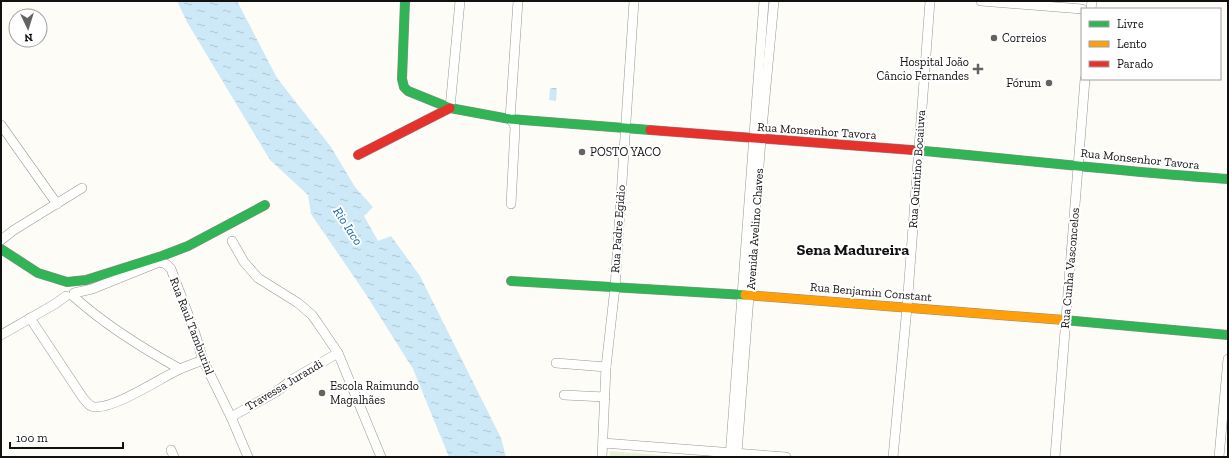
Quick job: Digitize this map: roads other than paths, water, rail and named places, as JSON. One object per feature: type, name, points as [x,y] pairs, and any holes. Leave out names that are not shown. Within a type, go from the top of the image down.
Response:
[{"type":"street","name":"Rua Monsenhor Tavora","points":[[405,1],[402,79],[404,87],[408,91],[450,108],[510,119],[919,151],[1228,179]]},
{"type":"street","points":[[358,155],[450,108],[460,1]]},
{"type":"street","points":[[511,204],[515,128],[510,119],[518,1]]},
{"type":"street","name":"Rua Padre Egidio","points":[[602,457],[606,367],[615,287],[634,1]]},
{"type":"street","name":"Avenida Avelino Chaves","points":[[733,455],[757,139],[764,1]]},
{"type":"street","name":"Avenida Avelino Chaves","points":[[757,139],[774,1]]},
{"type":"street","name":"Rua Quintino Bocaiuva","points":[[893,457],[907,307],[930,1]]},
{"type":"street","points":[[981,1],[1081,9]]},
{"type":"street","name":"Rua Cunha Vasconcelos","points":[[1055,457],[1085,80]]},
{"type":"street","points":[[1,125],[57,204]]},
{"type":"street","points":[[1,240],[14,230],[82,188]]},
{"type":"street","points":[[1,335],[30,318],[86,280],[162,256],[188,246],[265,205]]},
{"type":"street","points":[[232,241],[244,262],[258,278],[298,303],[312,315],[338,353],[381,457]]},
{"type":"street","points":[[1,249],[38,273],[70,291],[105,323],[150,353],[180,369]]},
{"type":"street","name":"Rua Raul Tamburinl","points":[[70,291],[85,292],[158,262],[166,264],[171,269],[194,330],[203,360],[231,417],[248,457]]},
{"type":"street","name":"Rua Benjamin Constant","points":[[511,281],[746,294],[1228,335]]},
{"type":"street","points":[[30,318],[83,398],[93,407],[101,407],[116,403],[180,369],[203,360]]},
{"type":"street","name":"Travessa Jurandi","points":[[231,417],[270,396],[293,379],[338,353]]},
{"type":"street","points":[[1219,457],[1228,359]]},
{"type":"street","points":[[556,363],[606,367]]},
{"type":"street","points":[[564,395],[605,397]]},
{"type":"street","points":[[603,443],[733,455],[786,457]]},
{"type":"water","name":"Rio Iaco","points":[[177,1],[237,1],[277,78],[331,147],[355,187],[373,207],[364,216],[378,241],[391,236],[420,276],[501,438],[506,457],[449,457],[413,369],[365,293],[311,214],[308,195],[270,160],[187,22]]},
{"type":"water","points":[[550,88],[557,88],[556,101],[549,100]]},
{"type":"place","name":"Correios","points":[[994,38]]},
{"type":"place","name":"Hospital João Câncio Fernandes","points":[[978,69]]},
{"type":"place","name":"Fórum","points":[[1049,83]]},
{"type":"place","name":"POSTO YACO","points":[[582,152]]},
{"type":"place","name":"Escola Raimundo Magalhães","points":[[322,393]]},
{"type":"district","name":"Sena Madureira","points":[[853,249]]}]
